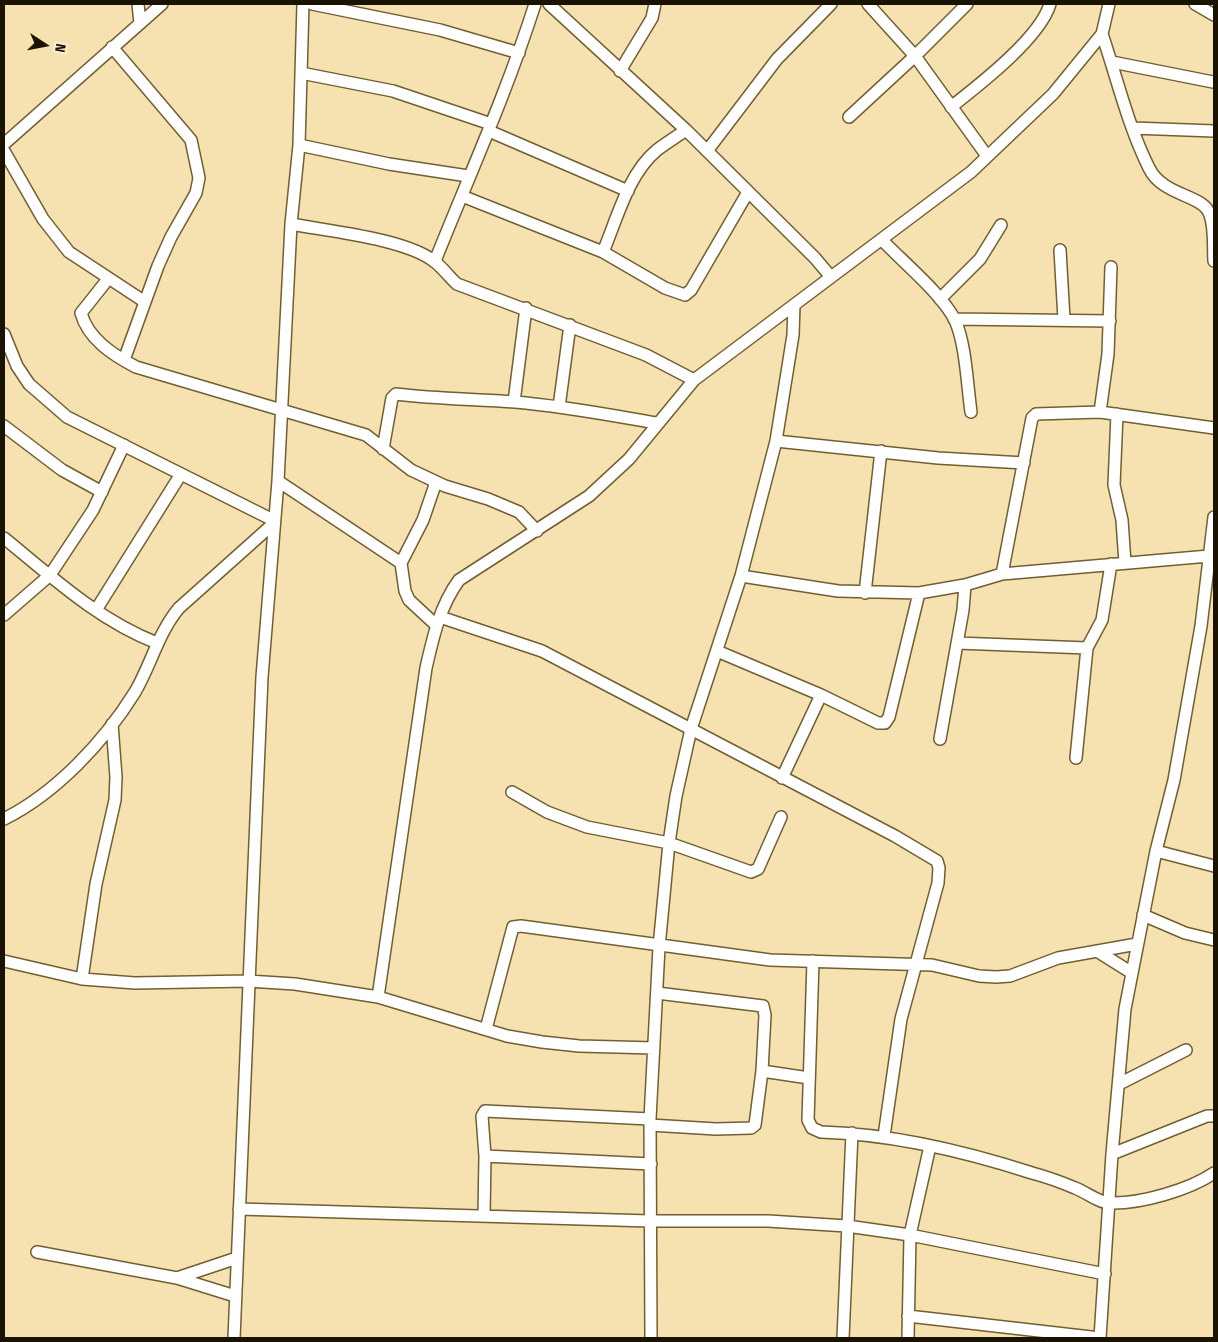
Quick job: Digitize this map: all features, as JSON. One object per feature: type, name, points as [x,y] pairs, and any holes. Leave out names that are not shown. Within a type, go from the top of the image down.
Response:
[{"type":"street","points":[[138,4],[140,23]]},
{"type":"street","points":[[4,144],[162,4]]},
{"type":"street","points":[[234,1338],[262,677],[273,522],[278,481],[291,224],[299,145],[303,4]]},
{"type":"street","points":[[312,4],[440,30],[519,53]]},
{"type":"street","points":[[435,261],[462,196],[468,176],[490,128],[519,53],[535,4]]},
{"type":"street","points":[[550,4],[620,71],[686,130],[815,258],[831,277]]},
{"type":"street","points":[[620,71],[652,18],[655,4]]},
{"type":"street","points":[[707,151],[777,59],[831,4]]},
{"type":"street","points":[[868,4],[915,56],[987,156]]},
{"type":"street","points":[[849,118],[915,56],[966,4]]},
{"type":"street","points":[[952,107],[988,78],[1034,30],[1050,4]]},
{"type":"street","points":[[378,997],[411,758],[438,621],[449,594],[459,580],[589,496],[629,460],[656,424],[694,380],[882,240],[987,156],[1054,94],[1102,34],[1109,4]]},
{"type":"street","points":[[1195,4],[1214,15]]},
{"type":"street","points":[[1102,34],[1133,128],[1149,168],[1158,182],[1201,203],[1208,209],[1211,216],[1214,261]]},
{"type":"street","points":[[112,47],[183,128],[191,140],[197,160],[199,178],[196,193],[171,237],[144,302],[124,360]]},
{"type":"street","points":[[1112,62],[1213,82]]},
{"type":"street","points":[[300,73],[392,91],[490,128],[628,191]]},
{"type":"street","points":[[1133,128],[1214,131]]},
{"type":"street","points":[[603,252],[628,191],[644,165],[656,151],[686,130]]},
{"type":"street","points":[[299,145],[389,164],[468,176]]},
{"type":"street","points":[[4,151],[43,219],[69,252],[108,280],[144,302]]},
{"type":"street","points":[[462,196],[603,252],[665,288],[686,295],[691,290],[748,192]]},
{"type":"street","points":[[291,224],[396,245],[435,261],[457,284],[526,308],[646,355],[694,380]]},
{"type":"street","points":[[940,299],[980,260],[1001,225]]},
{"type":"street","points":[[882,240],[940,299],[954,319],[959,333],[971,412]]},
{"type":"street","points":[[1060,250],[1064,319]]},
{"type":"street","points":[[1100,412],[1110,321],[1111,267]]},
{"type":"street","points":[[108,280],[81,313],[91,334],[124,360],[136,367],[366,435],[411,470],[436,482],[520,512],[537,531]]},
{"type":"street","points":[[651,1338],[650,1122],[659,947],[669,843],[676,796],[691,729],[741,576],[776,441],[793,335],[794,305]]},
{"type":"street","points":[[514,402],[526,308]]},
{"type":"street","points":[[954,319],[1110,321]]},
{"type":"street","points":[[559,407],[570,325]]},
{"type":"street","points":[[4,334],[17,366],[29,384],[46,401],[67,417],[273,522]]},
{"type":"street","points":[[383,449],[392,398],[396,394],[441,400],[514,402],[559,407],[656,424]]},
{"type":"street","points":[[1002,574],[1032,418],[1036,414],[1100,412],[1214,428]]},
{"type":"street","points":[[1117,414],[1114,485],[1122,520],[1125,563]]},
{"type":"street","points":[[4,426],[62,470],[102,492]]},
{"type":"street","points":[[776,441],[938,458],[1024,463]]},
{"type":"street","points":[[4,615],[50,575],[93,510],[124,445]]},
{"type":"street","points":[[864,593],[881,451]]},
{"type":"street","points":[[96,610],[181,474]]},
{"type":"street","points":[[278,481],[401,563]]},
{"type":"street","points":[[436,482],[423,520],[401,563],[405,591],[410,600],[438,621],[542,651],[910,845],[936,861],[939,868],[938,883],[896,1040],[884,1136]]},
{"type":"street","points":[[908,1316],[1100,1338],[1108,1204],[1125,1009],[1156,851],[1174,780],[1211,580],[1209,556],[1214,517]]},
{"type":"street","points":[[4,818],[28,807],[48,792],[80,762],[112,724],[135,691],[166,623],[178,608],[273,522]]},
{"type":"street","points":[[4,538],[72,595],[132,633],[157,643]]},
{"type":"street","points":[[741,576],[864,593],[920,593],[965,585],[1002,574],[1209,556]]},
{"type":"street","points":[[1076,758],[1087,648],[1102,620],[1111,564]]},
{"type":"street","points":[[940,739],[957,644],[965,585]]},
{"type":"street","points":[[717,651],[878,723],[885,723],[889,717],[920,593]]},
{"type":"street","points":[[957,644],[1087,648]]},
{"type":"street","points":[[782,778],[821,696]]},
{"type":"street","points":[[82,979],[96,884],[115,800],[116,777],[112,724]]},
{"type":"street","points":[[512,792],[547,812],[587,827],[669,843],[755,872],[781,817]]},
{"type":"street","points":[[1156,851],[1214,866]]},
{"type":"street","points":[[1143,915],[1185,933],[1214,940]]},
{"type":"street","points":[[486,1029],[510,935],[514,927],[521,926],[659,947],[770,960],[915,966],[932,965],[979,976],[996,977],[1010,976],[1058,958],[1137,944]]},
{"type":"street","points":[[1097,951],[1132,973]]},
{"type":"street","points":[[4,961],[82,979],[135,983],[248,981],[295,984],[378,997],[486,1029],[542,1042],[579,1046],[654,1048]]},
{"type":"street","points":[[813,961],[808,1120],[812,1128],[821,1132],[884,1136],[930,1146],[1034,1173],[1076,1188],[1108,1204],[1150,1198],[1180,1191],[1214,1173]]},
{"type":"street","points":[[484,1215],[485,1156],[482,1116],[485,1110],[650,1122],[716,1129],[751,1128],[756,1119],[762,1072],[765,1015],[762,1006],[657,993]]},
{"type":"street","points":[[1119,1084],[1186,1050]]},
{"type":"street","points":[[762,1072],[809,1078]]},
{"type":"street","points":[[1112,1154],[1207,1116],[1214,1116]]},
{"type":"street","points":[[843,1338],[852,1134]]},
{"type":"street","points":[[908,1338],[910,1235],[930,1146]]},
{"type":"street","points":[[485,1156],[651,1164]]},
{"type":"street","points":[[239,1209],[650,1221],[768,1221],[847,1226],[910,1235],[1105,1274]]},
{"type":"street","points":[[37,1252],[177,1278],[235,1296]]},
{"type":"street","points":[[177,1278],[237,1258]]}]
